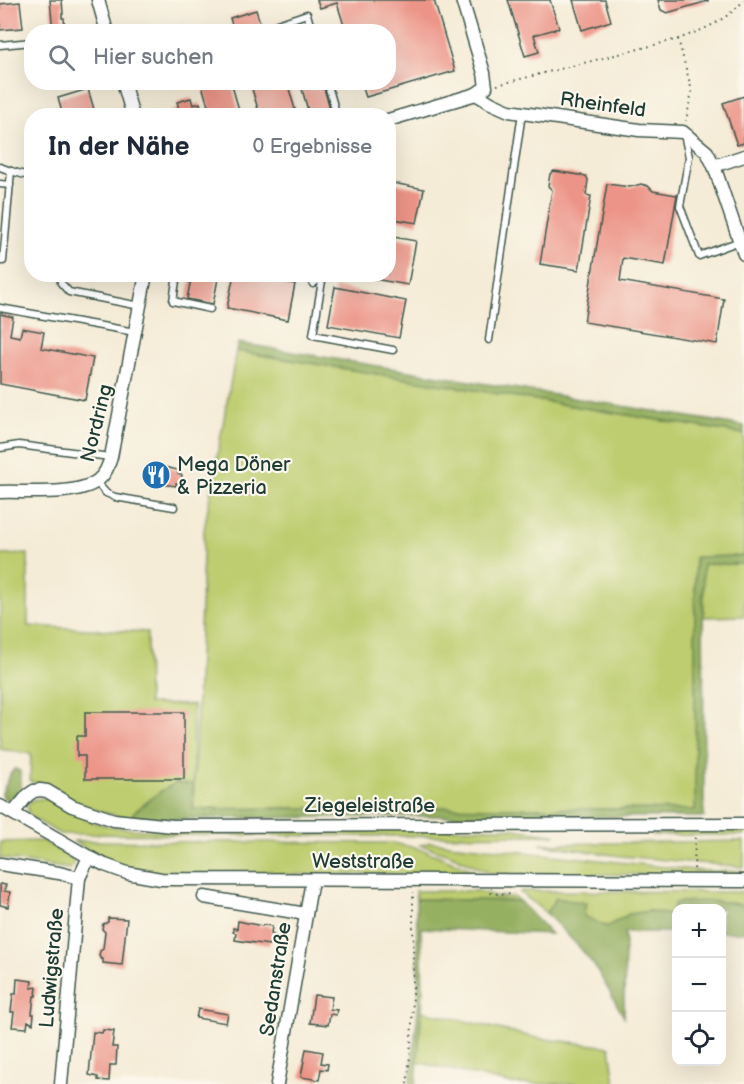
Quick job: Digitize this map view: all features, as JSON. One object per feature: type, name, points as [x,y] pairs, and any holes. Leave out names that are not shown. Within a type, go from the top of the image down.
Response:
[{"type":"street","points":[[98,0],[105,24]]},
{"type":"street","points":[[396,118],[481,91],[484,73],[462,0]]},
{"type":"street","points":[[125,90],[131,108]]},
{"type":"street","name":"Rheinfeld","points":[[481,91],[491,103],[509,111],[639,130],[683,132]]},
{"type":"street","points":[[683,132],[706,152],[714,166],[744,254]]},
{"type":"street","points":[[714,166],[744,156]]},
{"type":"street","name":"Nordring","points":[[0,492],[71,491],[96,482],[105,472],[111,457],[144,282]]},
{"type":"street","name":"Ziegeleistraße","points":[[13,813],[28,795],[40,790],[47,791],[72,806],[114,820],[173,825],[744,824]]},
{"type":"street","name":"Weststraße","points":[[0,806],[89,857],[127,873],[161,879],[744,880]]},
{"type":"street","name":"Ludwigstraße","points":[[61,1084],[79,878],[89,857]]},
{"type":"street","points":[[0,864],[79,878]]},
{"type":"street","name":"Sedanstraße","points":[[278,1084],[312,880]]},
{"type":"street","points":[[204,897],[306,914]]},
{"type":"lane","points":[[277,24],[307,14],[310,24]]},
{"type":"lane","points":[[0,45],[24,43]]},
{"type":"lane","points":[[329,90],[335,108]]},
{"type":"lane","points":[[489,340],[522,113]]},
{"type":"lane","points":[[683,132],[689,157],[680,206],[699,256],[740,241]]},
{"type":"lane","points":[[0,167],[24,175]]},
{"type":"lane","points":[[0,261],[3,261],[3,233],[11,171]]},
{"type":"lane","points":[[0,184],[10,185]]},
{"type":"lane","points":[[62,282],[69,292],[140,306]]},
{"type":"lane","points":[[176,282],[172,301],[210,309]]},
{"type":"lane","points":[[322,282],[313,335],[393,350]]},
{"type":"lane","points":[[0,308],[136,332]]},
{"type":"lane","points":[[0,448],[19,445],[111,457]]},
{"type":"lane","points":[[96,482],[106,493],[115,497],[174,507]]},
{"type":"path","points":[[481,91],[678,39],[700,31],[733,13],[744,0]]},
{"type":"path","points":[[678,39],[692,91],[683,132]]},
{"type":"path","points":[[694,881],[695,824]]},
{"type":"path","points":[[407,1084],[411,1053],[413,988],[413,880]]},
{"type":"green space","points":[[238,343],[744,426],[744,434],[236,351]]},
{"type":"green space","points":[[236,351],[744,434],[744,556],[695,557],[696,810],[408,807],[193,809],[204,530]]},
{"type":"green space","points":[[28,554],[28,626],[147,632],[148,704],[193,705],[193,784],[176,783],[133,813],[132,818],[93,809],[53,787],[30,781],[31,754],[0,749],[0,555]]},
{"type":"green space","points":[[744,556],[744,564],[703,564],[704,817],[132,818],[133,813],[161,791],[176,783],[193,784],[193,809],[408,807],[695,810],[695,557]]},
{"type":"green space","points":[[703,564],[744,564],[744,616],[704,617]]},
{"type":"green space","points":[[15,769],[20,771],[21,789],[17,796],[8,801],[2,793]]},
{"type":"green space","points":[[46,798],[93,822],[133,829],[174,831],[506,828],[556,835],[60,834],[31,817],[28,812],[27,808],[32,800]]},
{"type":"green space","points":[[744,828],[744,835],[651,835],[689,829]]},
{"type":"green space","points":[[43,841],[73,859],[74,862],[70,869],[0,858],[0,842]]},
{"type":"green space","points":[[73,841],[391,843],[436,855],[479,874],[172,875],[130,869]]},
{"type":"green space","points":[[744,841],[744,867],[620,856],[540,844]]},
{"type":"green space","points":[[430,842],[703,871],[744,871],[744,875],[492,874],[449,854],[420,845]]},
{"type":"green space","points":[[415,891],[479,891],[496,897],[513,897],[519,901],[416,899]]},
{"type":"green space","points":[[520,892],[744,892],[744,905],[730,902],[675,903],[672,904],[669,915],[650,911],[629,914],[607,927],[583,916],[585,903],[556,898],[546,913]]},
{"type":"green space","points":[[556,898],[586,903],[584,916],[607,927],[629,914],[650,911],[669,915],[672,909],[672,932],[625,932],[624,1017],[596,968],[546,913]]},
{"type":"green space","points":[[416,899],[519,901],[551,934],[421,928],[423,994],[416,1084],[410,1084],[419,1001]]},
{"type":"green space","points":[[710,901],[744,905],[744,932],[726,932],[726,904],[674,904]]},
{"type":"green space","points":[[422,1011],[537,1038],[610,1047],[615,1084],[513,1084],[417,1062]]},
{"type":"building","points":[[50,0],[62,0],[62,18],[64,18],[64,24],[52,24]]},
{"type":"building","points":[[317,0],[434,0],[455,71],[396,88],[396,24],[344,24],[337,3],[320,8]]},
{"type":"building","points":[[508,0],[550,0],[559,28],[534,35],[539,52],[525,56]]},
{"type":"building","points":[[573,0],[605,0],[611,21],[582,30]]},
{"type":"building","points":[[658,0],[708,1],[667,13],[661,10]]},
{"type":"building","points":[[20,2],[23,28],[0,30],[0,4]]},
{"type":"building","points":[[256,10],[260,24],[232,24],[230,18]]},
{"type":"building","points":[[88,90],[94,108],[61,108],[58,98]]},
{"type":"building","points":[[203,90],[233,90],[238,108],[209,108]]},
{"type":"building","points":[[252,90],[289,90],[295,108],[258,108]]},
{"type":"building","points":[[302,90],[324,90],[330,108],[307,108]]},
{"type":"building","points":[[364,90],[390,90],[366,97]]},
{"type":"building","points":[[744,96],[744,143],[737,145],[723,103]]},
{"type":"building","points":[[191,98],[193,105],[200,103],[202,108],[179,108],[177,102]]},
{"type":"building","points":[[554,171],[586,176],[588,180],[586,195],[591,196],[579,270],[540,264],[552,190],[548,186],[550,174]]},
{"type":"building","points":[[396,184],[424,189],[417,223],[396,219]]},
{"type":"building","points":[[607,184],[630,187],[641,184],[653,191],[677,195],[665,265],[623,258],[620,281],[724,299],[717,344],[584,322]]},
{"type":"building","points":[[396,237],[416,241],[408,285],[391,282],[396,282]]},
{"type":"building","points":[[190,282],[217,282],[213,304],[187,299]]},
{"type":"building","points":[[232,282],[295,284],[288,320],[227,308]]},
{"type":"building","points":[[335,287],[406,301],[399,338],[328,325]]},
{"type":"building","points":[[0,314],[13,317],[10,335],[20,337],[22,328],[44,332],[41,348],[93,358],[85,400],[0,384]]},
{"type":"building","points":[[150,464],[178,470],[178,474],[182,475],[181,484],[176,483],[176,486],[147,482]]},
{"type":"building","points":[[85,712],[184,712],[184,779],[85,779],[85,756],[77,756],[77,736],[85,736]]},
{"type":"building","points":[[0,884],[6,885],[4,891],[10,892],[8,907],[0,905]]},
{"type":"building","points":[[108,918],[127,919],[122,965],[103,963],[103,959],[99,956],[103,949],[105,932],[102,929],[103,924],[108,922]]},
{"type":"building","points":[[238,921],[272,926],[273,939],[270,938],[269,945],[235,940],[236,933],[233,932],[233,928],[237,929]]},
{"type":"building","points":[[17,979],[32,981],[31,988],[37,987],[32,1014],[34,1014],[33,1024],[28,1021],[27,1028],[12,1027],[14,1012],[11,1012]]},
{"type":"building","points":[[314,995],[332,997],[330,1009],[337,1010],[336,1015],[330,1014],[328,1025],[310,1023]]},
{"type":"building","points":[[198,1009],[228,1014],[226,1023],[196,1018]]},
{"type":"building","points":[[103,1030],[114,1031],[112,1047],[117,1047],[116,1065],[110,1065],[109,1081],[98,1080],[98,1077],[89,1075],[93,1032],[102,1033]]},
{"type":"building","points":[[306,1049],[323,1052],[321,1063],[328,1064],[327,1070],[321,1069],[319,1080],[301,1077]]},
{"type":"place","name":"Mega Döner & Pizzeria","points":[[156,475]]}]
